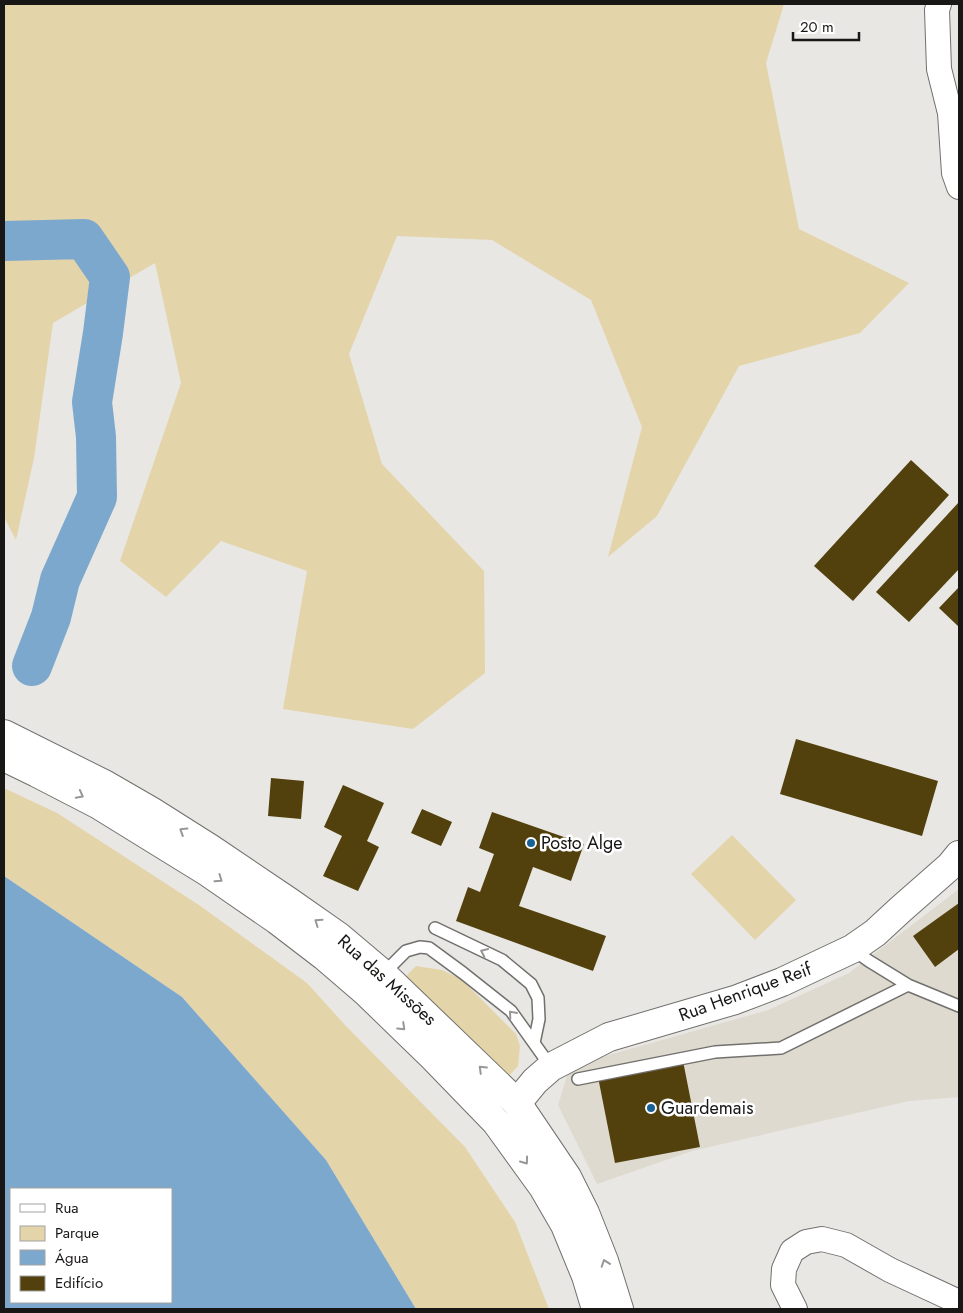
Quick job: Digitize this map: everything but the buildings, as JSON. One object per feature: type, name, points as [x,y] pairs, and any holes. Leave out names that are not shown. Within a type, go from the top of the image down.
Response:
[{"type":"main road","points":[[4,734],[41,763]]},
{"type":"main road","points":[[4,757],[41,763]]},
{"type":"main road","name":"Rua das Missões","points":[[41,763],[106,785],[151,811],[204,844],[338,936],[434,1058],[496,1122],[543,1187],[565,1225],[586,1276],[596,1309]]},
{"type":"main road","name":"Rua Henrique Reif","points":[[496,1122],[551,1067],[609,1037],[734,1000],[782,982],[852,949],[875,933],[950,866],[959,855]]},
{"type":"main road","name":"Rua das Missões","points":[[375,983],[517,1103],[567,1177],[585,1213],[604,1261],[619,1309]]},
{"type":"street","points":[[939,4],[937,10],[939,70],[950,113],[954,173],[959,186]]},
{"type":"street","points":[[794,1309],[783,1285],[784,1269],[792,1251],[806,1242],[822,1239],[846,1245],[890,1270],[959,1302]]},
{"type":"lane","points":[[435,928],[502,960],[531,984],[538,998],[539,1019],[534,1044]]},
{"type":"lane","points":[[375,983],[406,951],[420,947],[429,948],[511,1011],[551,1067]]},
{"type":"lane","points":[[852,949],[908,985],[959,1006]]},
{"type":"lane","points":[[578,1079],[715,1052],[781,1048],[908,985]]},
{"type":"shaded area","points":[[959,889],[959,1097],[909,1101],[692,1151],[597,1184],[558,1105],[570,1066],[768,1010],[849,973]]},
{"type":"green space","points":[[4,4],[784,4],[766,63],[799,229],[909,283],[860,333],[739,366],[657,516],[608,557],[642,427],[591,300],[492,240],[397,236],[349,354],[382,464],[484,571],[485,673],[413,729],[283,709],[307,571],[221,541],[166,597],[120,561],[181,383],[155,263],[53,323],[34,458],[16,540],[4,517]]},
{"type":"green space","points":[[4,788],[57,813],[199,905],[307,983],[345,1025],[465,1147],[515,1222],[549,1309],[416,1309],[326,1160],[182,997],[4,876]]},
{"type":"green space","points":[[732,835],[796,900],[755,940],[691,874]]},
{"type":"green space","points":[[416,966],[442,970],[461,979],[516,1034],[520,1046],[518,1066],[506,1079],[406,980],[407,975]]},
{"type":"water","points":[[4,876],[182,997],[326,1160],[416,1309],[4,1309]]},
{"type":"waterway","points":[[4,241],[84,239],[110,277],[92,402],[96,437],[97,497],[60,580],[51,617],[32,666]]},
{"type":"place","name":"Posto Alge","points":[[531,843]]},
{"type":"place","name":"Guardemais","points":[[651,1108]]}]
